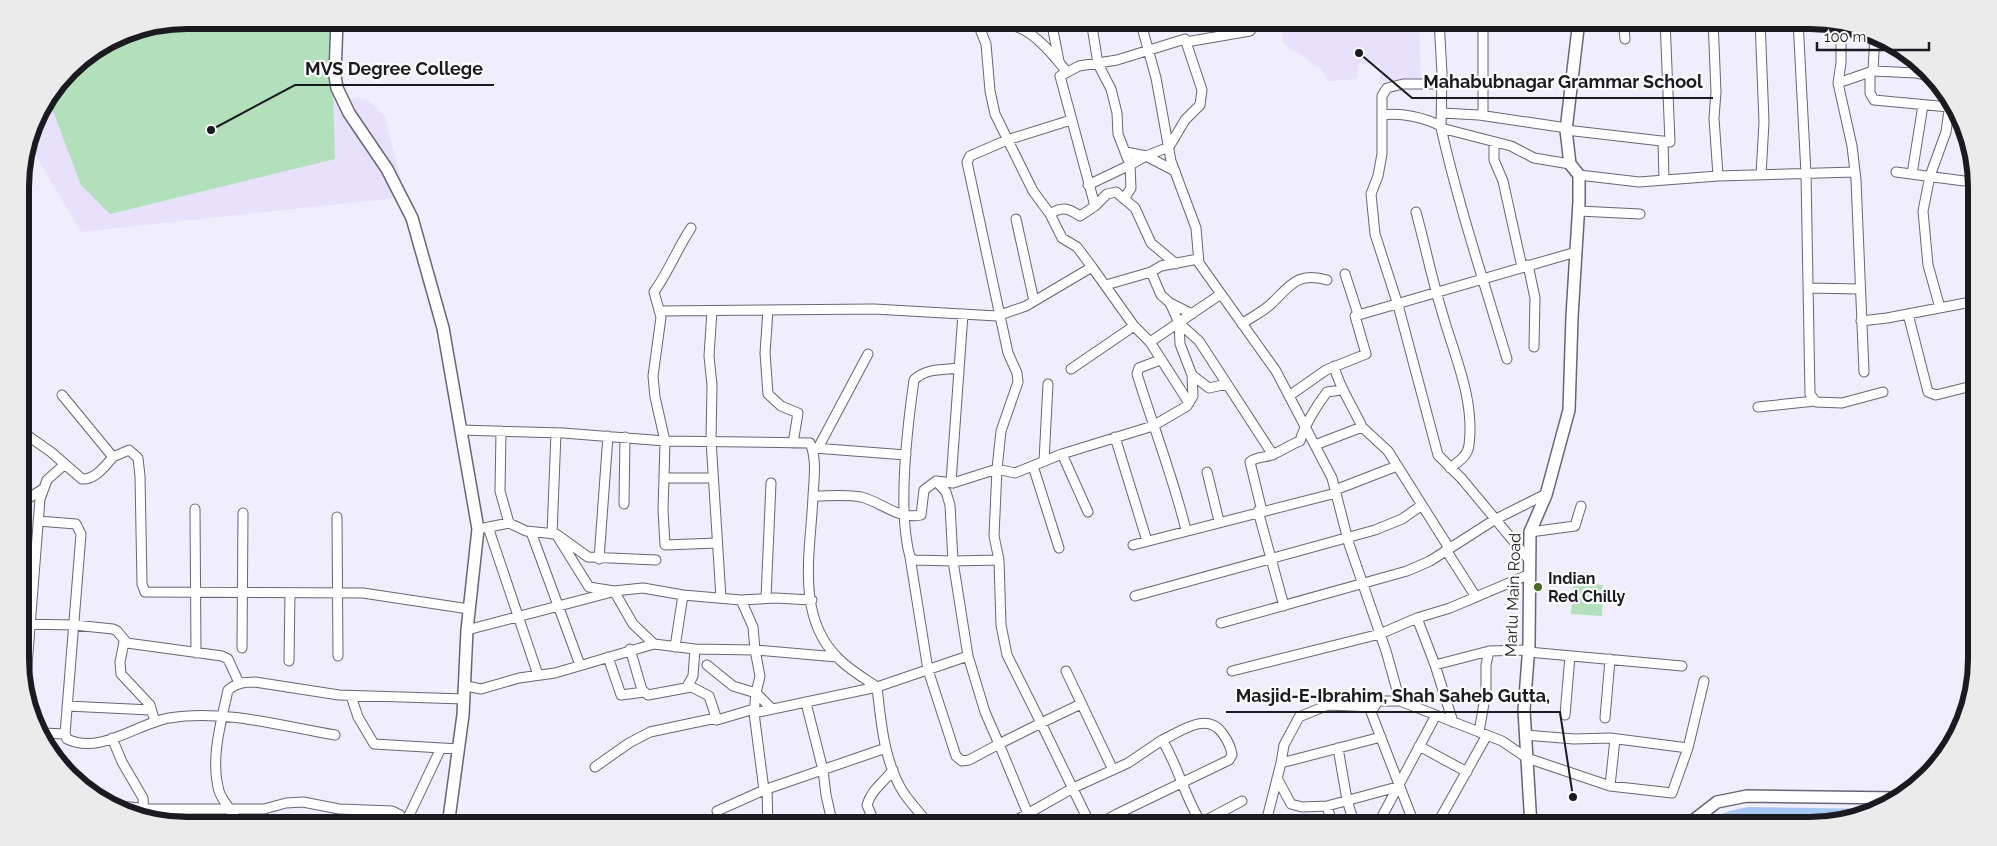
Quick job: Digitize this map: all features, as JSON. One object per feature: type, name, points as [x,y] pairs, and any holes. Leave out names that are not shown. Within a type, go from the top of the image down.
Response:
[{"type":"street","points":[[337,29],[335,76],[337,88],[349,113],[387,168],[412,218],[443,328],[461,430],[483,528],[519,618],[538,675]]},
{"type":"street","points":[[981,29],[986,44],[990,92],[995,114],[1033,191],[1050,214],[1062,238],[1076,247],[1106,285],[1134,326],[1150,342],[1160,360],[1191,399]]},
{"type":"street","points":[[1021,29],[1067,72]]},
{"type":"street","points":[[1053,29],[1060,64]]},
{"type":"street","points":[[1092,29],[1098,64],[1111,89],[1117,113],[1118,134],[1130,165],[1131,188],[1124,200]]},
{"type":"street","points":[[1142,29],[1175,171],[1196,228],[1199,263],[1276,371],[1332,478],[1347,538],[1380,634],[1400,701]]},
{"type":"street","points":[[1095,206],[1060,76],[1079,66],[1098,64],[1185,39],[1186,42],[1250,31],[1251,29]]},
{"type":"street","points":[[1439,29],[1441,127],[1450,170],[1472,249],[1483,278],[1507,359]]},
{"type":"street","points":[[1483,29],[1483,115]]},
{"type":"street","points":[[1578,29],[1567,129],[1570,164],[1579,175],[1639,182],[1718,176],[1855,172]]},
{"type":"street","points":[[1623,29],[1625,39]]},
{"type":"street","points":[[1442,113],[1483,115],[1567,129],[1670,142],[1665,29]]},
{"type":"street","points":[[1713,29],[1716,92],[1714,118],[1718,176]]},
{"type":"street","points":[[1760,29],[1764,122],[1761,175]]},
{"type":"street","points":[[1798,29],[1806,174],[1810,394],[1815,401]]},
{"type":"street","points":[[1841,32],[1841,62],[1838,83],[1855,172],[1864,372]]},
{"type":"street","points":[[1088,185],[1146,156],[1169,147],[1185,120],[1200,105],[1202,90],[1186,42]]},
{"type":"street","points":[[1874,43],[1870,93],[1874,100],[1923,105],[1945,105]]},
{"type":"street","points":[[1838,83],[1871,72],[1916,69]]},
{"type":"street","points":[[1441,84],[1404,84],[1387,88],[1382,96],[1382,154],[1372,194],[1375,234],[1398,305],[1438,455],[1530,561]]},
{"type":"street","points":[[1912,174],[1923,105]]},
{"type":"street","points":[[1940,308],[1928,265],[1923,211],[1930,176],[1946,132],[1949,112]]},
{"type":"street","points":[[1383,115],[1392,113],[1426,119],[1441,127],[1510,146],[1534,158],[1570,164]]},
{"type":"street","points":[[1072,120],[1007,140],[970,156],[967,162],[1008,353],[1017,373],[1018,382],[1001,431],[997,469],[994,536],[999,560],[1001,625],[1007,655],[1088,817]]},
{"type":"street","points":[[1663,141],[1664,180]]},
{"type":"street","points":[[1494,142],[1494,160],[1503,181],[1535,298],[1534,346]]},
{"type":"street","points":[[1126,152],[1146,156],[1175,171]]},
{"type":"street","points":[[1896,172],[1964,181]]},
{"type":"street","name":"Marlu Main Road","points":[[1530,817],[1524,710],[1528,651],[1530,532],[1546,494],[1569,410],[1579,211],[1579,175]]},
{"type":"street","points":[[1050,214],[1058,208],[1065,208],[1080,216],[1108,194],[1116,192],[1135,208],[1151,242],[1176,264]]},
{"type":"street","points":[[1579,211],[1640,214]]},
{"type":"street","points":[[1416,212],[1437,293],[1464,376],[1469,422],[1469,447],[1465,456],[1450,468]]},
{"type":"street","points":[[1016,219],[1034,301]]},
{"type":"street","points":[[691,228],[677,250],[669,271],[654,292],[659,311],[653,376],[655,397],[665,441],[663,510],[665,545],[718,544]]},
{"type":"street","points":[[1358,314],[1398,305],[1483,278],[1576,252]]},
{"type":"street","points":[[1106,285],[1151,272],[1161,266],[1198,258]]},
{"type":"street","points":[[659,311],[874,310],[1000,315],[1034,301],[1092,267]]},
{"type":"street","points":[[1151,272],[1162,295],[1170,303],[1192,314]]},
{"type":"street","points":[[1289,396],[1334,366],[1366,354],[1355,316],[1358,314],[1345,274]]},
{"type":"street","points":[[1242,324],[1270,304],[1290,284],[1300,279],[1316,277],[1327,280]]},
{"type":"street","points":[[1809,288],[1860,289]]},
{"type":"street","points":[[1150,342],[1221,294]]},
{"type":"street","points":[[1170,303],[1180,323],[1199,341],[1273,455]]},
{"type":"street","points":[[1861,321],[1968,303]]},
{"type":"street","points":[[768,310],[765,353],[768,394],[781,406],[798,413],[793,442]]},
{"type":"street","points":[[712,311],[709,356],[712,385],[711,440],[721,598]]},
{"type":"street","points":[[951,482],[963,314]]},
{"type":"street","points":[[1908,314],[1928,392],[1936,395],[1968,387]]},
{"type":"street","points":[[1180,323],[1180,344],[1192,375],[1191,399]]},
{"type":"street","points":[[1071,369],[1134,326]]},
{"type":"street","points":[[868,354],[815,448],[807,559],[814,622],[837,657],[877,687],[886,748],[893,770],[904,792],[922,817]]},
{"type":"street","points":[[1160,360],[1138,370],[1152,426],[1171,472],[1186,530]]},
{"type":"street","points":[[1334,366],[1341,390],[1352,405],[1362,427],[1385,448],[1422,505],[1476,597]]},
{"type":"street","points":[[959,368],[930,370],[920,374],[914,380],[906,455],[906,515],[910,557],[928,670],[959,760],[969,760],[1081,704]]},
{"type":"street","points":[[1192,375],[1209,388]]},
{"type":"street","points":[[1044,461],[1048,384]]},
{"type":"street","points":[[813,496],[860,497],[892,512],[906,515],[921,515],[924,490],[936,481],[951,482],[997,469],[1015,473],[1062,454],[1152,426],[1209,388],[1227,384]]},
{"type":"street","points":[[1284,606],[1271,558],[1250,462],[1253,459],[1273,455],[1284,447],[1300,441],[1305,425],[1312,419],[1327,392],[1341,390]]},
{"type":"street","points":[[1758,407],[1815,401],[1842,403],[1883,392]]},
{"type":"street","points":[[62,395],[113,458]]},
{"type":"street","points":[[1315,445],[1362,427]]},
{"type":"street","points":[[461,430],[556,433],[665,441],[793,442],[810,443],[815,448],[906,455]]},
{"type":"street","points":[[500,431],[500,491],[509,523]]},
{"type":"street","points":[[556,433],[554,534],[589,587],[614,591]]},
{"type":"street","points":[[599,559],[608,436]]},
{"type":"street","points":[[29,437],[82,479],[88,479],[97,474],[113,458],[129,450],[138,458],[142,588],[148,593],[363,593],[469,609]]},
{"type":"street","points":[[624,504],[625,437]]},
{"type":"street","points":[[1115,437],[1147,541]]},
{"type":"street","points":[[1062,454],[1088,512]]},
{"type":"street","points":[[29,604],[43,489],[47,480],[65,464]]},
{"type":"street","points":[[1033,466],[1059,548]]},
{"type":"street","points":[[1133,545],[1336,492],[1397,466]]},
{"type":"street","points":[[1207,472],[1219,521]]},
{"type":"street","points":[[664,478],[713,478]]},
{"type":"street","points":[[936,481],[946,492],[950,505],[953,561],[968,656],[985,712],[1028,814]]},
{"type":"street","points":[[766,598],[771,482]]},
{"type":"street","points":[[29,498],[43,489]]},
{"type":"street","points":[[1222,623],[1407,571],[1430,561],[1494,520],[1546,494]]},
{"type":"street","points":[[1135,596],[1347,538],[1402,520],[1422,505]]},
{"type":"street","points":[[1530,532],[1575,526],[1581,506]]},
{"type":"street","points":[[195,509],[196,653]]},
{"type":"street","points":[[242,648],[243,512]]},
{"type":"street","points":[[337,517],[338,656]]},
{"type":"street","points":[[38,521],[76,524],[80,531],[65,734],[67,739],[73,742],[87,743],[112,738],[155,722],[205,714],[334,735]]},
{"type":"street","points":[[483,528],[509,523],[531,532],[554,534],[588,557],[599,559],[621,557],[656,560]]},
{"type":"street","points":[[449,817],[466,686],[469,609],[483,528]]},
{"type":"street","points":[[531,532],[580,666]]},
{"type":"street","points":[[910,557],[914,560],[999,560]]},
{"type":"street","points":[[29,563],[35,563]]},
{"type":"street","points":[[1232,671],[1380,634],[1530,574]]},
{"type":"street","points":[[467,630],[519,618],[614,591],[643,588],[683,595],[741,600],[766,598],[812,600]]},
{"type":"street","points":[[614,591],[633,624],[654,644]]},
{"type":"street","points":[[289,661],[290,593]]},
{"type":"street","points":[[676,647],[683,595]]},
{"type":"street","points":[[741,600],[754,627],[755,650],[760,676],[754,711],[766,790],[768,817]]},
{"type":"street","points":[[1417,618],[1436,665],[1454,722]]},
{"type":"street","points":[[29,624],[74,625],[113,629],[120,634],[124,642],[120,662],[121,674],[150,705],[155,722]]},
{"type":"street","points":[[124,642],[222,656],[228,659],[239,683]]},
{"type":"street","points":[[466,686],[480,689],[519,678],[580,666],[654,644],[695,649],[755,650],[837,657]]},
{"type":"street","points":[[691,687],[688,685],[693,676],[695,649]]},
{"type":"street","points":[[630,650],[644,692]]},
{"type":"street","points":[[1441,817],[1466,772],[1483,734],[1486,665],[1489,650]]},
{"type":"street","points":[[1436,665],[1489,650],[1528,651],[1682,666]]},
{"type":"street","points":[[595,767],[629,743],[650,732],[754,711],[772,710],[877,687],[968,656]]},
{"type":"street","points":[[1565,715],[1570,656]]},
{"type":"street","points":[[608,657],[621,695],[644,692],[654,695],[691,687],[709,696],[716,718]]},
{"type":"street","points":[[1606,718],[1610,659]]},
{"type":"street","points":[[707,665],[732,686],[756,693],[772,710]]},
{"type":"street","points":[[1066,671],[1113,770]]},
{"type":"street","points":[[1411,817],[1371,712],[1378,701],[1400,701],[1502,741],[1527,758],[1610,786],[1672,793],[1688,748],[1704,681]]},
{"type":"street","points":[[235,817],[220,796],[215,766],[222,716],[228,690],[239,683],[274,684],[351,696],[464,700]]},
{"type":"street","points":[[351,696],[358,717],[374,744],[459,749]]},
{"type":"street","points":[[806,703],[823,770],[831,817]]},
{"type":"street","points":[[1267,817],[1284,745],[1299,717],[1328,705],[1374,707]]},
{"type":"street","points":[[67,706],[151,710]]},
{"type":"street","points":[[1382,817],[1436,715]]},
{"type":"street","points":[[1022,817],[1073,788],[1128,763],[1162,740],[1201,722],[1209,722],[1218,727],[1228,740],[1231,750],[1229,760],[1111,817]]},
{"type":"street","points":[[48,733],[65,734]]},
{"type":"street","points":[[1526,735],[1574,739],[1615,739],[1688,748]]},
{"type":"street","points":[[1281,763],[1381,737]]},
{"type":"street","points":[[112,738],[122,762],[143,798],[145,811]]},
{"type":"street","points":[[1610,786],[1615,739]]},
{"type":"street","points":[[1162,740],[1169,751],[1196,817]]},
{"type":"street","points":[[1419,746],[1466,772]]},
{"type":"street","points":[[409,817],[441,748]]},
{"type":"street","points":[[717,811],[766,790],[886,748]]},
{"type":"street","points":[[1338,748],[1347,800],[1352,817]]},
{"type":"street","points":[[872,817],[867,805],[870,793],[882,785],[893,770]]},
{"type":"street","points":[[1277,778],[1291,804],[1302,807],[1327,806],[1398,786]]},
{"type":"street","points":[[1698,817],[1717,802],[1747,796],[1886,798]]},
{"type":"street","points":[[1213,817],[1242,800]]},
{"type":"street","points":[[151,813],[267,809],[286,802],[304,802],[339,809],[392,811],[401,817]]},
{"type":"street","points":[[1327,806],[1330,817]]},
{"type":"street","points":[[1117,814],[1120,817]]},
{"type":"shaded area","points":[[337,29],[339,99],[366,98],[385,116],[405,197],[81,232],[33,151],[41,126],[50,108],[61,90],[82,68],[99,55],[117,45],[136,37],[166,30]]},
{"type":"shaded area","points":[[1282,29],[1419,29],[1421,81],[1380,81],[1381,65],[1358,64],[1357,79],[1328,81],[1320,68],[1283,43]]},
{"type":"green space","points":[[331,29],[335,159],[110,214],[81,185],[51,106],[68,82],[99,55],[136,37],[166,30]]},
{"type":"green space","points":[[1573,583],[1603,585],[1602,616],[1571,614]]},
{"type":"water","points":[[1749,807],[1862,809],[1821,817],[1714,817]]},
{"type":"place","name":"Mahabubnagar Grammar School","points":[[1359,53]]},
{"type":"place","name":"MVS Degree College","points":[[211,130]]},
{"type":"place","name":"Indian Red Chilly","points":[[1538,587]]},
{"type":"place","name":"Masjid-E-Ibrahim, Shah Saheb Gutta,","points":[[1573,797]]}]
